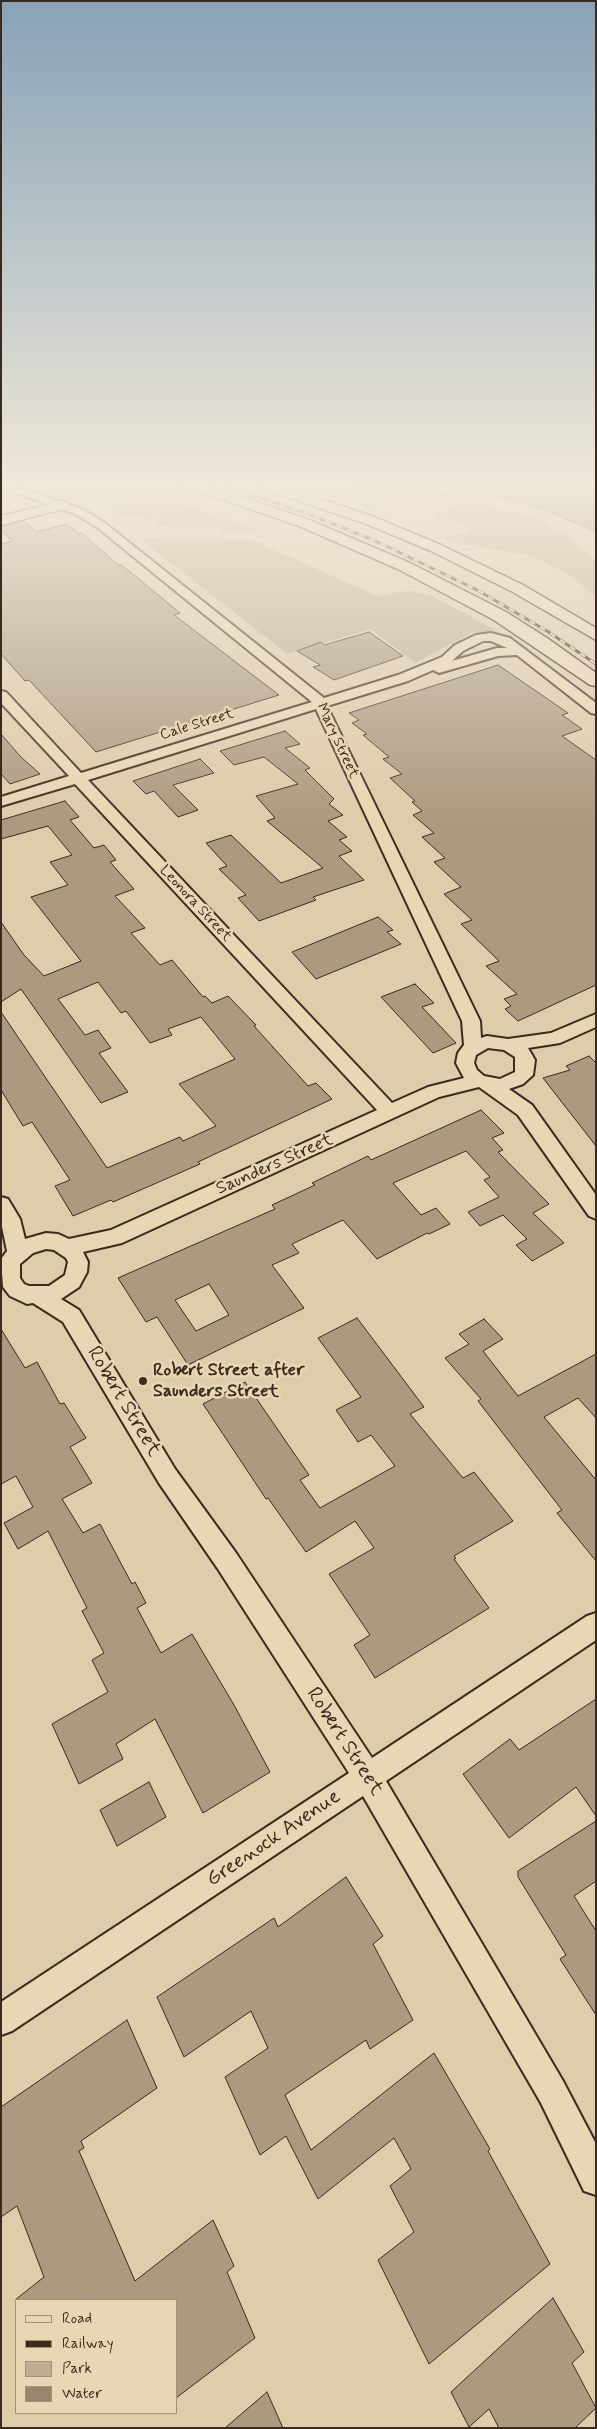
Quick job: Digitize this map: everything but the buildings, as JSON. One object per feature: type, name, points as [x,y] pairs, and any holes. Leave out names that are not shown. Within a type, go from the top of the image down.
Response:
[{"type":"main road","points":[[458,594],[500,616],[596,681]]},
{"type":"main road","points":[[527,594],[596,635]]},
{"type":"street","name":"Mary Street","points":[[188,594],[317,698],[471,1021],[469,1055]]},
{"type":"street","name":"Cale Street","points":[[403,678],[446,660],[464,645],[480,638],[492,637],[506,641],[517,651]]},
{"type":"street","name":"Cale Street","points":[[1,802],[403,678],[497,652],[517,651]]},
{"type":"street","points":[[517,651],[572,689],[596,710]]},
{"type":"street","name":"Leonora Street","points":[[1,695],[389,1112]]},
{"type":"street","points":[[596,1020],[554,1038],[502,1043],[487,1042],[469,1055],[470,1074],[525,1110],[596,1211]]},
{"type":"street","name":"Mary Street","points":[[471,1021],[502,1043],[522,1053],[525,1071]]},
{"type":"street","points":[[484,1082],[511,1083],[525,1071],[554,1038]]},
{"type":"street","name":"Saunders Street","points":[[434,1092],[469,1055]]},
{"type":"street","points":[[525,1071],[525,1110]]},
{"type":"street","name":"Saunders Street","points":[[46,1241],[67,1246],[115,1236],[434,1092],[484,1082]]},
{"type":"street","points":[[1,1204],[13,1224],[46,1241]]},
{"type":"street","points":[[13,1224],[9,1277],[27,1295],[39,1296]]},
{"type":"street","name":"Saunders Street","points":[[39,1296],[62,1289],[115,1236]]},
{"type":"street","points":[[9,1277],[26,1247],[46,1241]]},
{"type":"street","points":[[67,1246],[74,1253],[75,1274],[72,1316]]},
{"type":"street","name":"Robert Street","points":[[39,1296],[72,1316],[167,1476],[232,1570],[368,1777],[552,2092],[596,2179]]},
{"type":"street","name":"Greenock Avenue","points":[[1,2020],[596,1625]]},
{"type":"green space","points":[[211,594],[373,594],[379,597],[389,594],[427,594],[498,631],[471,633],[415,663],[371,629],[287,654]]},
{"type":"railway","points":[[485,594],[547,631],[596,664]]},
{"type":"place","name":"Robert Street after Saunders Street","points":[[143,1381]]}]
